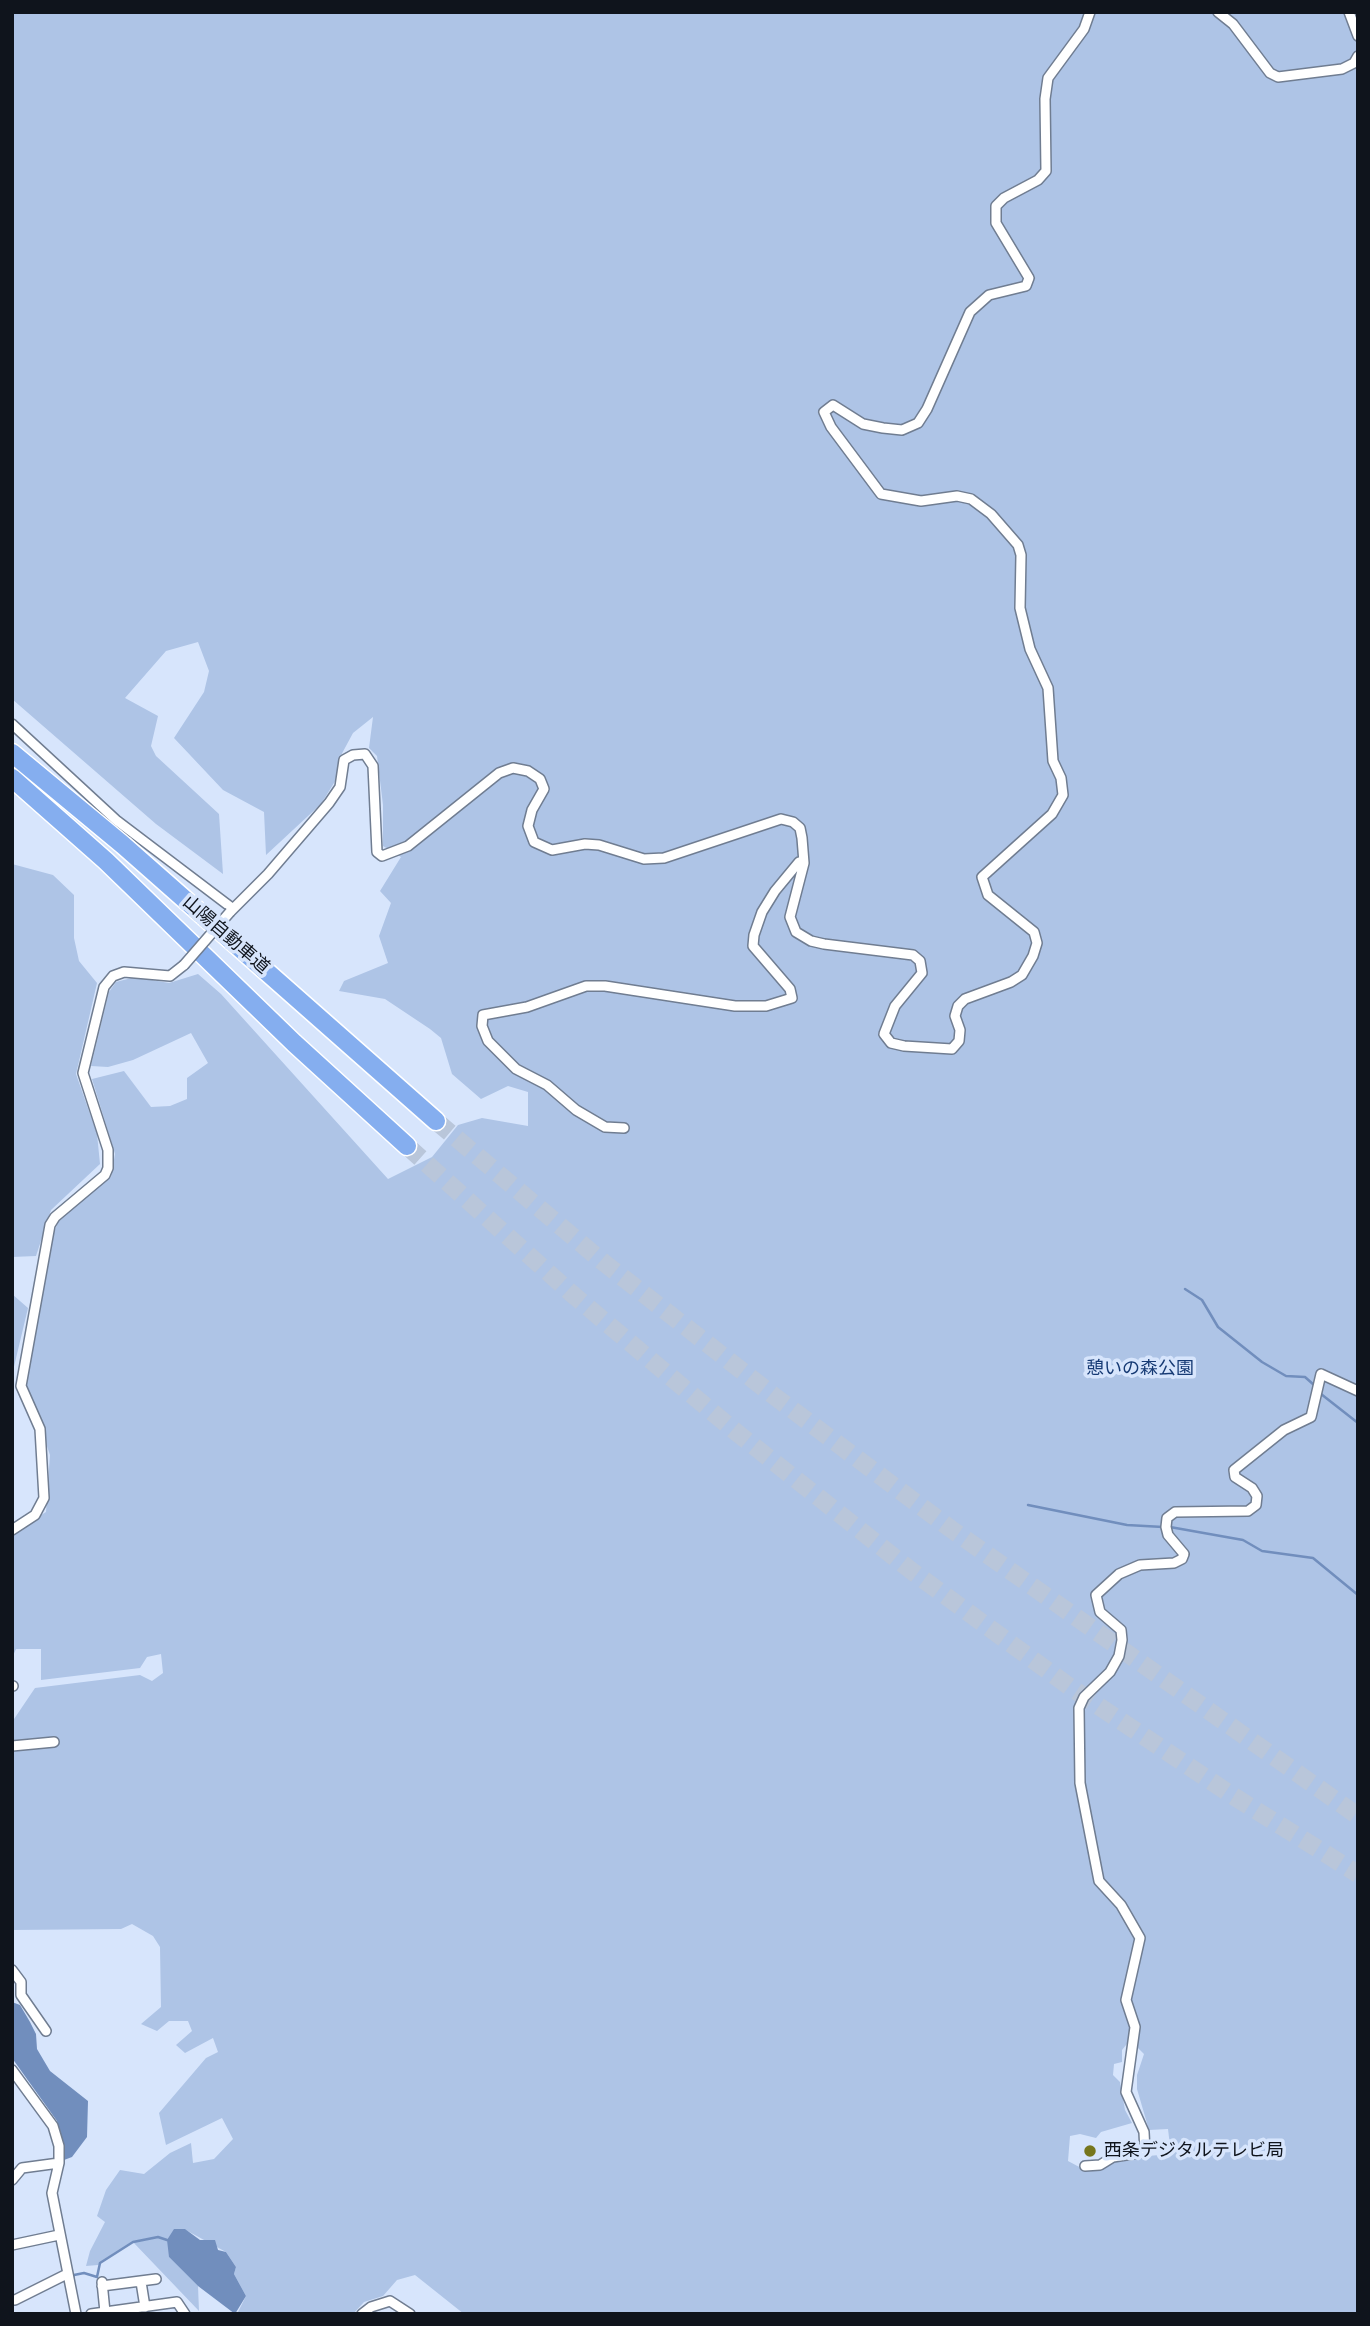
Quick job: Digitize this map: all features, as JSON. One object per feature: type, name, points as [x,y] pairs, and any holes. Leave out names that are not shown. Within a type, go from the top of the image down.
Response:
[{"type":"highway","name":"山陽自動車道","points":[[12,753],[132,853],[436,1121]]},
{"type":"highway","name":"山陽自動車道","points":[[12,778],[106,861],[294,1043],[407,1146]]},
{"type":"street","points":[[12,1531],[35,1515],[44,1498],[40,1429],[21,1386],[50,1224],[104,1175],[108,1168],[108,1150],[83,1073],[103,987],[113,976],[124,972],[170,976],[184,965],[329,803],[340,787],[344,760],[365,754],[373,766],[377,852],[382,856],[408,846],[499,773],[513,768],[528,771],[540,779],[544,789],[532,810],[528,826],[534,842],[552,850],[585,844],[599,845],[644,859],[664,858],[781,819],[793,822],[800,828],[804,863],[790,917],[796,932],[811,941],[913,955],[920,961],[922,973],[895,1006],[886,1024],[884,1034],[891,1043],[952,1049],[959,1041],[960,1030],[956,1016],[965,999],[1010,982],[1030,965],[1037,943],[1034,932],[988,895],[982,877],[1052,814],[1063,795],[1061,778],[1053,761],[1048,688],[1030,649],[1020,608],[1021,555],[1018,545],[991,514],[971,499],[957,496],[921,501],[881,494],[831,427],[824,412],[833,405],[863,424],[883,428],[902,430],[918,423],[927,409],[970,312],[989,295],[1026,286],[1029,278],[996,223],[996,206],[1004,198],[1038,180],[1046,171],[1045,99],[1048,78],[1084,29],[1090,12]]},
{"type":"street","points":[[1218,12],[1233,24],[1270,73],[1278,77],[1342,69],[1354,63],[1358,56]]},
{"type":"street","points":[[1349,12],[1358,36]]},
{"type":"street","points":[[12,724],[116,820],[231,910]]},
{"type":"street","points":[[624,1128],[605,1127],[576,1110],[547,1085],[516,1069],[488,1041],[482,1026],[482,1015],[527,1007],[586,986],[606,986],[735,1006],[766,1006],[792,998],[790,989],[753,946],[762,912],[799,862],[804,863]]},
{"type":"street","points":[[1085,2166],[1100,2165],[1113,2157],[1145,2152],[1144,2132],[1126,2092],[1135,2027],[1126,2000],[1127,1984],[1138,1956],[1140,1938],[1121,1905],[1099,1881],[1080,1783],[1079,1708],[1092,1688],[1110,1672],[1119,1656],[1122,1640],[1121,1630],[1100,1612],[1096,1595],[1119,1574],[1140,1565],[1174,1563],[1182,1559],[1184,1554],[1168,1535],[1166,1527],[1167,1518],[1175,1513],[1248,1511],[1256,1505],[1257,1496],[1252,1488],[1235,1477],[1234,1470],[1284,1430],[1311,1417],[1321,1374],[1358,1391]]},
{"type":"street","points":[[12,1746],[54,1742]]},
{"type":"street","points":[[12,1970],[21,1982],[21,1996],[46,2031]]},
{"type":"street","points":[[12,2070],[53,2126],[59,2162],[52,2193],[76,2314]]},
{"type":"street","points":[[12,2180],[22,2168],[59,2162]]},
{"type":"street","points":[[12,2245],[59,2235]]},
{"type":"street","points":[[15,2300],[67,2274]]},
{"type":"street","points":[[105,2312],[102,2283],[156,2279]]},
{"type":"street","points":[[141,2282],[145,2307]]},
{"type":"street","points":[[362,2314],[371,2307],[390,2301],[410,2314]]},
{"type":"street","points":[[91,2314],[177,2302],[184,2314]]},
{"type":"green space","name":"憩いの森公園","points":[[12,12],[1358,12],[1358,2314],[464,2314],[415,2275],[397,2280],[383,2296],[364,2302],[353,2314],[237,2314],[246,2296],[234,2274],[236,2267],[226,2252],[184,2229],[169,2257],[198,2286],[199,2311],[133,2242],[98,2265],[86,2266],[90,2251],[105,2222],[97,2216],[106,2190],[120,2170],[144,2174],[170,2153],[191,2143],[193,2163],[214,2159],[233,2139],[222,2118],[166,2145],[159,2113],[206,2058],[218,2052],[213,2038],[185,2053],[176,2045],[192,2031],[188,2021],[169,2021],[157,2031],[141,2024],[161,2007],[160,1947],[153,1936],[132,1924],[121,1929],[12,1930],[12,1722],[35,1688],[140,1675],[152,1681],[163,1673],[161,1654],[147,1657],[140,1668],[41,1680],[41,1649],[16,1649],[12,1658],[12,1533],[46,1512],[50,1455],[25,1382],[54,1232],[60,1218],[111,1177],[115,1154],[92,1079],[124,1071],[151,1107],[170,1106],[187,1099],[187,1078],[208,1063],[191,1033],[133,1060],[108,1067],[91,1066],[109,992],[116,982],[135,977],[169,983],[198,974],[221,994],[388,1179],[432,1157],[458,1125],[482,1118],[528,1126],[528,1092],[508,1086],[481,1099],[452,1074],[441,1038],[430,1029],[385,999],[339,991],[344,981],[388,963],[379,936],[391,903],[380,891],[401,857],[383,846],[383,805],[377,756],[369,748],[373,717],[353,733],[339,759],[337,778],[321,804],[266,855],[264,812],[223,790],[174,738],[204,692],[209,671],[198,642],[166,651],[125,698],[158,716],[151,746],[156,756],[219,814],[223,874],[156,824],[12,699]],"holes":[[[1130,2040],[1144,2054],[1137,2075],[1137,2089],[1149,2130],[1168,2129],[1171,2154],[1113,2159],[1085,2170],[1068,2161],[1070,2136],[1080,2134],[1096,2138],[1101,2132],[1132,2123],[1125,2110],[1120,2082],[1113,2075],[1114,2064],[1122,2062],[1122,2050]]]},
{"type":"green space","points":[[12,864],[53,875],[74,895],[74,938],[79,961],[97,983],[76,1074],[97,1134],[100,1164],[51,1210],[36,1256],[12,1257]]},
{"type":"green space","points":[[12,1294],[28,1308],[12,1375]]},
{"type":"shaded area","points":[[12,2002],[20,2005],[30,2022],[36,2034],[37,2049],[50,2071],[88,2101],[87,2137],[72,2157],[64,2160],[57,2121],[12,2058]]},
{"type":"shaded area","points":[[174,2229],[185,2229],[200,2240],[215,2240],[218,2250],[226,2252],[236,2267],[234,2274],[246,2296],[235,2314],[198,2286],[169,2257],[167,2240]]},
{"type":"waterway","points":[[1185,1289],[1202,1300],[1218,1327],[1262,1362],[1286,1376],[1305,1377],[1314,1385]]},
{"type":"waterway","points":[[1321,1394],[1358,1423]]},
{"type":"waterway","points":[[1028,1505],[1127,1525],[1163,1527]]},
{"type":"waterway","points":[[1170,1527],[1243,1540],[1262,1551],[1313,1558],[1358,1595]]},
{"type":"waterway","points":[[72,2280],[74,2275],[84,2273],[97,2277],[100,2263],[133,2242],[158,2237],[167,2240]]},
{"type":"tunnel","points":[[436,1121],[603,1262],[774,1396],[951,1529],[1358,1816]]},
{"type":"tunnel","points":[[407,1146],[571,1293],[736,1432],[913,1572],[1070,1687],[1230,1794],[1358,1874]]},
{"type":"place","name":"西条デジタルテレビ局","points":[[1090,2151]]}]
